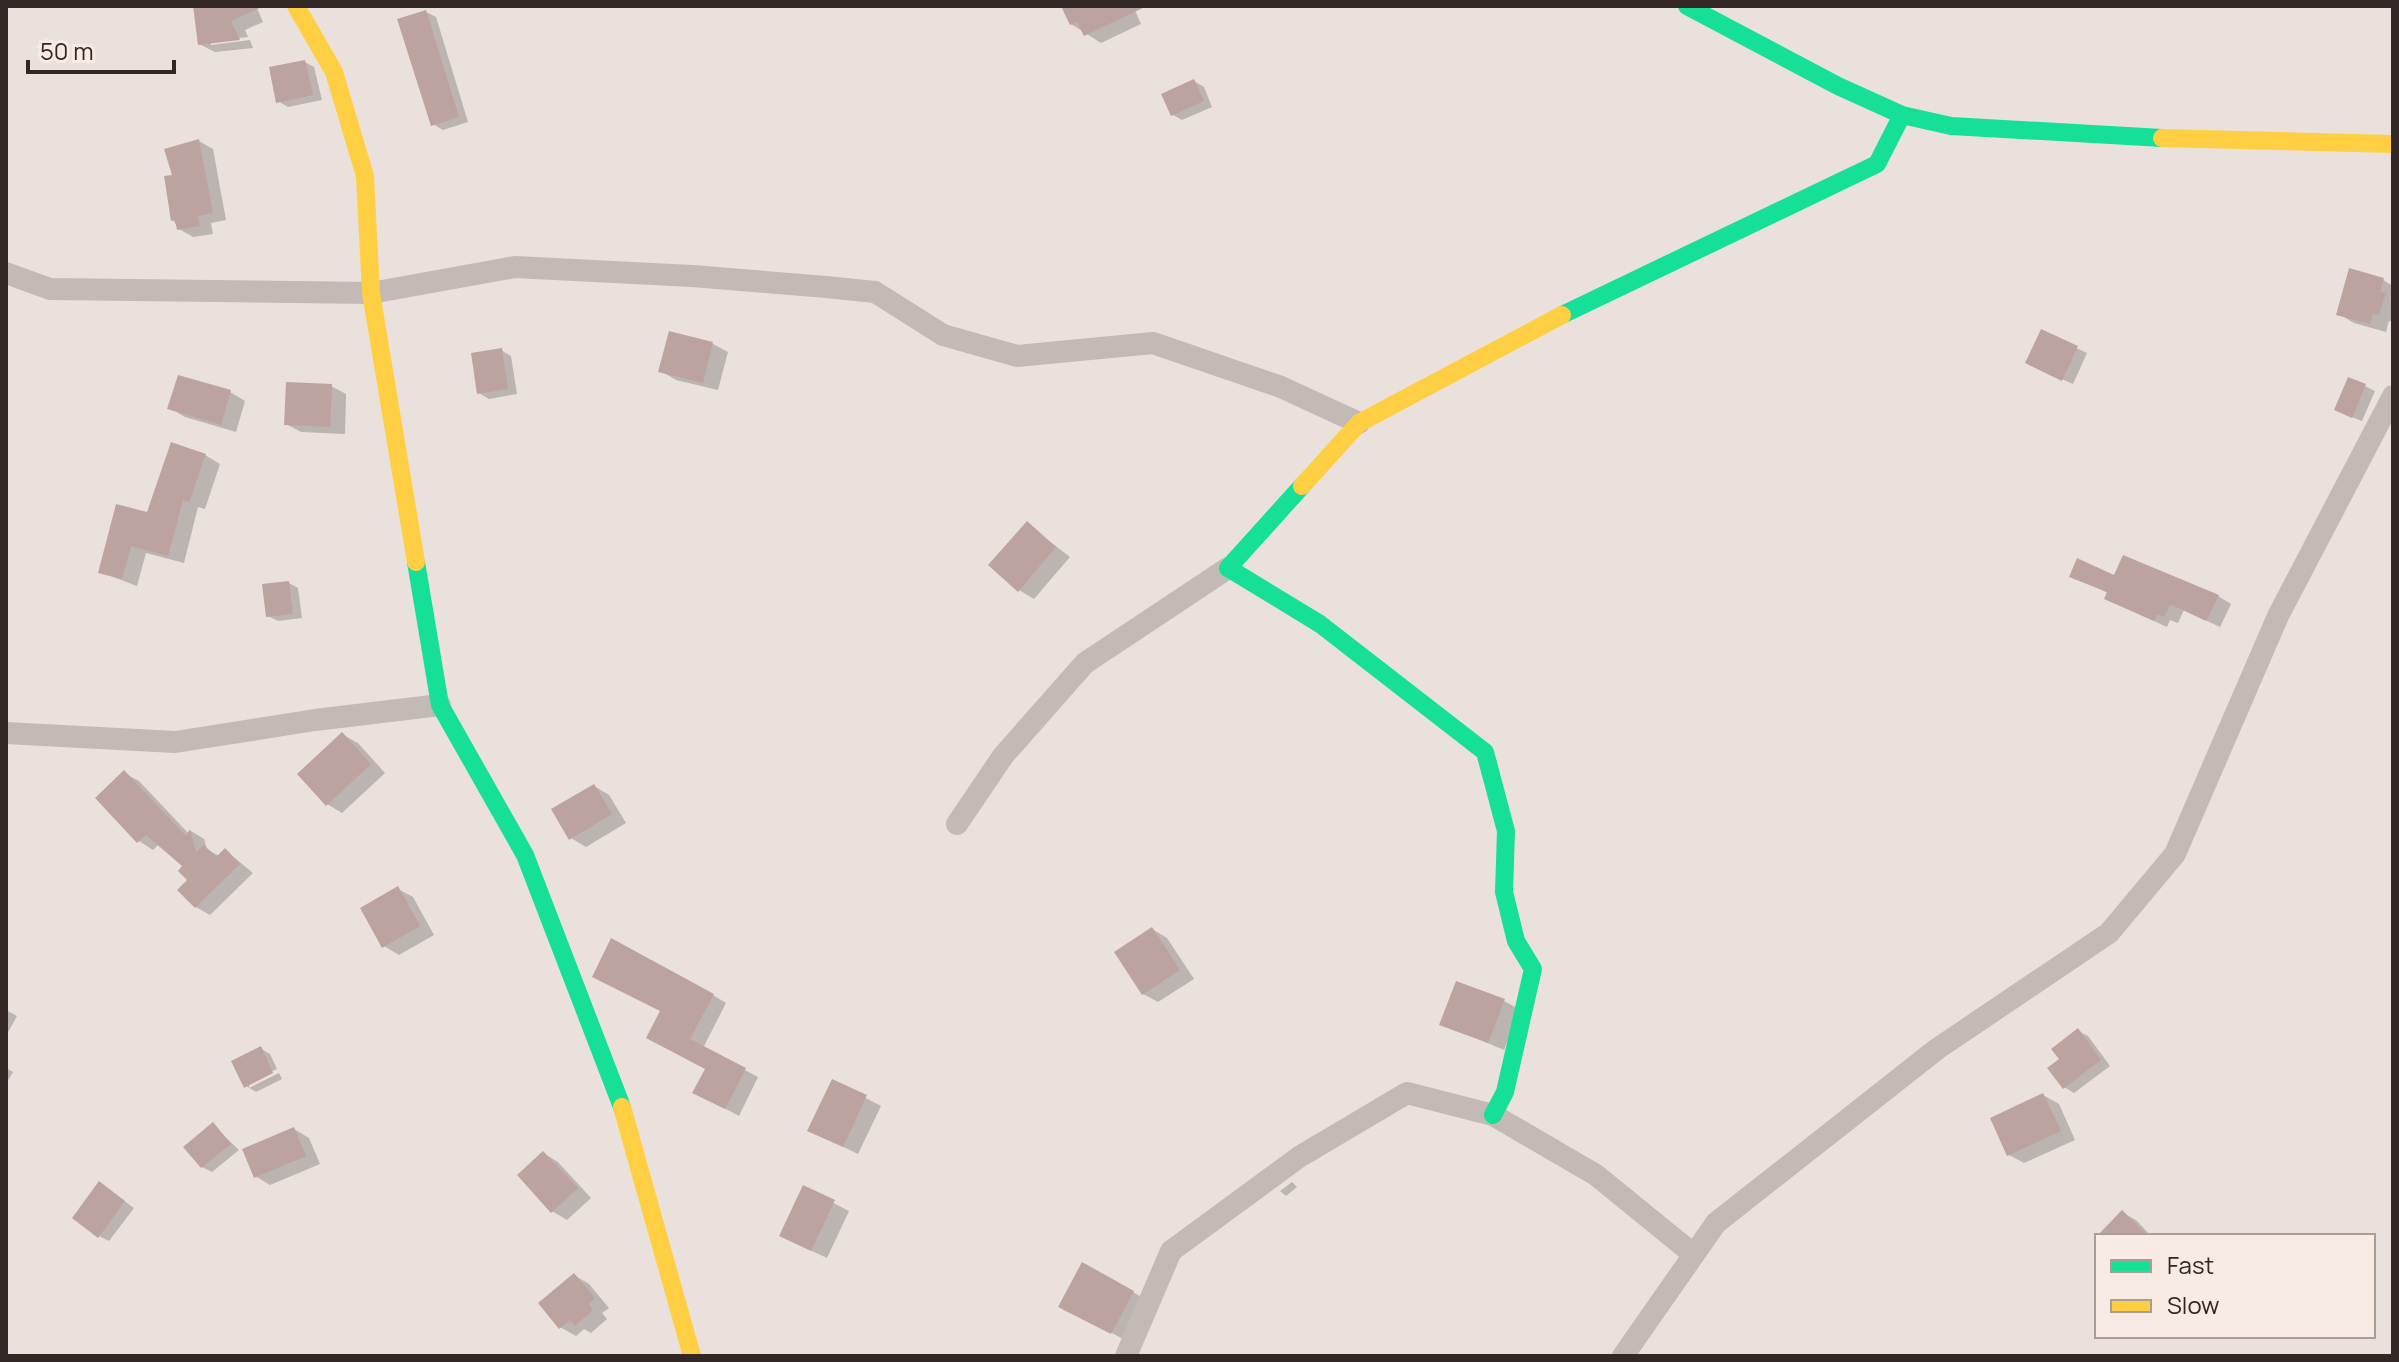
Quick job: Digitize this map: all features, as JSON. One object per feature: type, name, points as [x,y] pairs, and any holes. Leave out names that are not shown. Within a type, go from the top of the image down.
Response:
[{"type":"street","points":[[296,6],[334,72],[365,176],[371,293],[440,705],[525,855],[628,1122],[692,1356]]},
{"type":"street","points":[[1687,6],[1838,86],[1902,115],[1951,126],[2256,143],[2393,144]]},
{"type":"street","points":[[957,824],[1003,756],[1085,663],[1228,568],[1359,423],[1475,359],[1655,268],[1877,164],[1902,115]]},
{"type":"street","points":[[6,273],[50,289],[371,293],[515,267],[692,276],[875,292],[943,335],[1017,356],[1153,343],[1281,387],[1359,423]]},
{"type":"street","points":[[1623,1356],[1716,1223],[1937,1049],[2109,933],[2175,854],[2278,616],[2393,396]]},
{"type":"street","points":[[1228,568],[1320,624],[1485,752],[1506,831],[1504,892],[1516,941],[1533,969],[1505,1092],[1493,1115]]},
{"type":"street","points":[[6,733],[175,742],[315,720],[440,705]]},
{"type":"street","points":[[1126,1356],[1171,1251],[1299,1157],[1407,1093],[1493,1115],[1596,1175],[1693,1254]]},
{"type":"building","points":[[193,6],[264,6],[231,21],[240,40],[198,45]]},
{"type":"building","points":[[1061,6],[1147,6],[1084,36],[1077,22],[1070,25]]},
{"type":"building","points":[[426,10],[459,117],[431,126],[397,19]]},
{"type":"building","points":[[305,60],[313,95],[276,103],[269,67]]},
{"type":"building","points":[[1194,79],[1204,101],[1171,116],[1161,94]]},
{"type":"building","points":[[199,139],[213,213],[198,216],[200,226],[177,230],[175,220],[171,221],[164,176],[172,175],[164,149]]},
{"type":"building","points":[[2349,268],[2384,278],[2380,292],[2386,293],[2379,315],[2373,314],[2370,324],[2336,315]]},
{"type":"building","points":[[2041,329],[2078,346],[2062,381],[2025,363]]},
{"type":"building","points":[[669,331],[713,342],[703,383],[658,372]]},
{"type":"building","points":[[502,348],[508,389],[477,394],[471,353]]},
{"type":"building","points":[[178,375],[231,390],[221,425],[167,409]]},
{"type":"building","points":[[2348,377],[2366,384],[2352,418],[2334,410]]},
{"type":"building","points":[[286,382],[332,384],[330,427],[284,425]]},
{"type":"building","points":[[171,442],[206,454],[189,502],[183,500],[168,556],[131,546],[122,579],[98,573],[116,504],[147,512]]},
{"type":"building","points":[[1027,521],[1056,547],[1018,592],[988,565]]},
{"type":"building","points":[[2123,555],[2219,595],[2206,621],[2170,604],[2164,617],[2157,614],[2154,621],[2104,599],[2107,592],[2069,577],[2077,558],[2114,575]]},
{"type":"building","points":[[289,581],[293,614],[266,617],[262,584]]},
{"type":"building","points":[[342,732],[371,764],[326,806],[297,774]]},
{"type":"building","points":[[124,770],[186,836],[190,829],[196,852],[204,845],[216,857],[225,848],[240,864],[195,908],[177,890],[187,880],[178,871],[182,866],[146,835],[137,843],[95,798]]},
{"type":"building","points":[[594,784],[612,814],[569,840],[551,809]]},
{"type":"building","points":[[398,886],[420,926],[382,948],[360,908]]},
{"type":"building","points":[[1152,927],[1180,970],[1142,995],[1114,952]]},
{"type":"building","points":[[611,938],[714,994],[690,1039],[746,1068],[725,1109],[692,1093],[705,1069],[646,1038],[660,1011],[592,977]]},
{"type":"building","points":[[1456,981],[1505,999],[1488,1043],[1439,1025]]},
{"type":"building","points":[[2078,1028],[2101,1060],[2063,1089],[2047,1068],[2059,1059],[2051,1049]]},
{"type":"building","points":[[261,1046],[273,1073],[244,1088],[231,1061]]},
{"type":"building","points":[[832,1079],[867,1095],[843,1147],[807,1131]]},
{"type":"building","points":[[2043,1093],[2061,1131],[2007,1156],[1990,1118]]},
{"type":"building","points":[[213,1122],[231,1144],[201,1168],[183,1147]]},
{"type":"building","points":[[294,1127],[306,1156],[254,1178],[242,1149]]},
{"type":"building","points":[[543,1151],[578,1188],[551,1213],[517,1175]]},
{"type":"building","points":[[99,1181],[125,1201],[98,1238],[72,1218]]},
{"type":"building","points":[[803,1185],[835,1200],[811,1251],[779,1236]]},
{"type":"building","points":[[2122,1210],[2146,1234],[2099,1234]]},
{"type":"building","points":[[1082,1262],[1134,1291],[1111,1334],[1058,1307]]},
{"type":"building","points":[[574,1273],[595,1298],[589,1304],[593,1310],[575,1326],[570,1320],[559,1329],[538,1303]]},
{"type":"traffic: fast","points":[[1687,6],[1838,86],[1902,115],[1951,126],[2162,138]]},
{"type":"traffic: fast","points":[[1562,315],[1877,164],[1902,115]]},
{"type":"traffic: fast","points":[[1302,486],[1228,568],[1320,624],[1485,752],[1506,831],[1504,892],[1516,941],[1533,969],[1505,1092],[1493,1115]]},
{"type":"traffic: fast","points":[[416,562],[440,705],[525,855],[622,1107]]},
{"type":"traffic: slow","points":[[296,6],[334,72],[365,176],[371,293],[416,562]]},
{"type":"traffic: slow","points":[[2162,138],[2393,144]]},
{"type":"traffic: slow","points":[[1302,486],[1359,423],[1562,315]]},
{"type":"traffic: slow","points":[[622,1107],[692,1356]]}]
